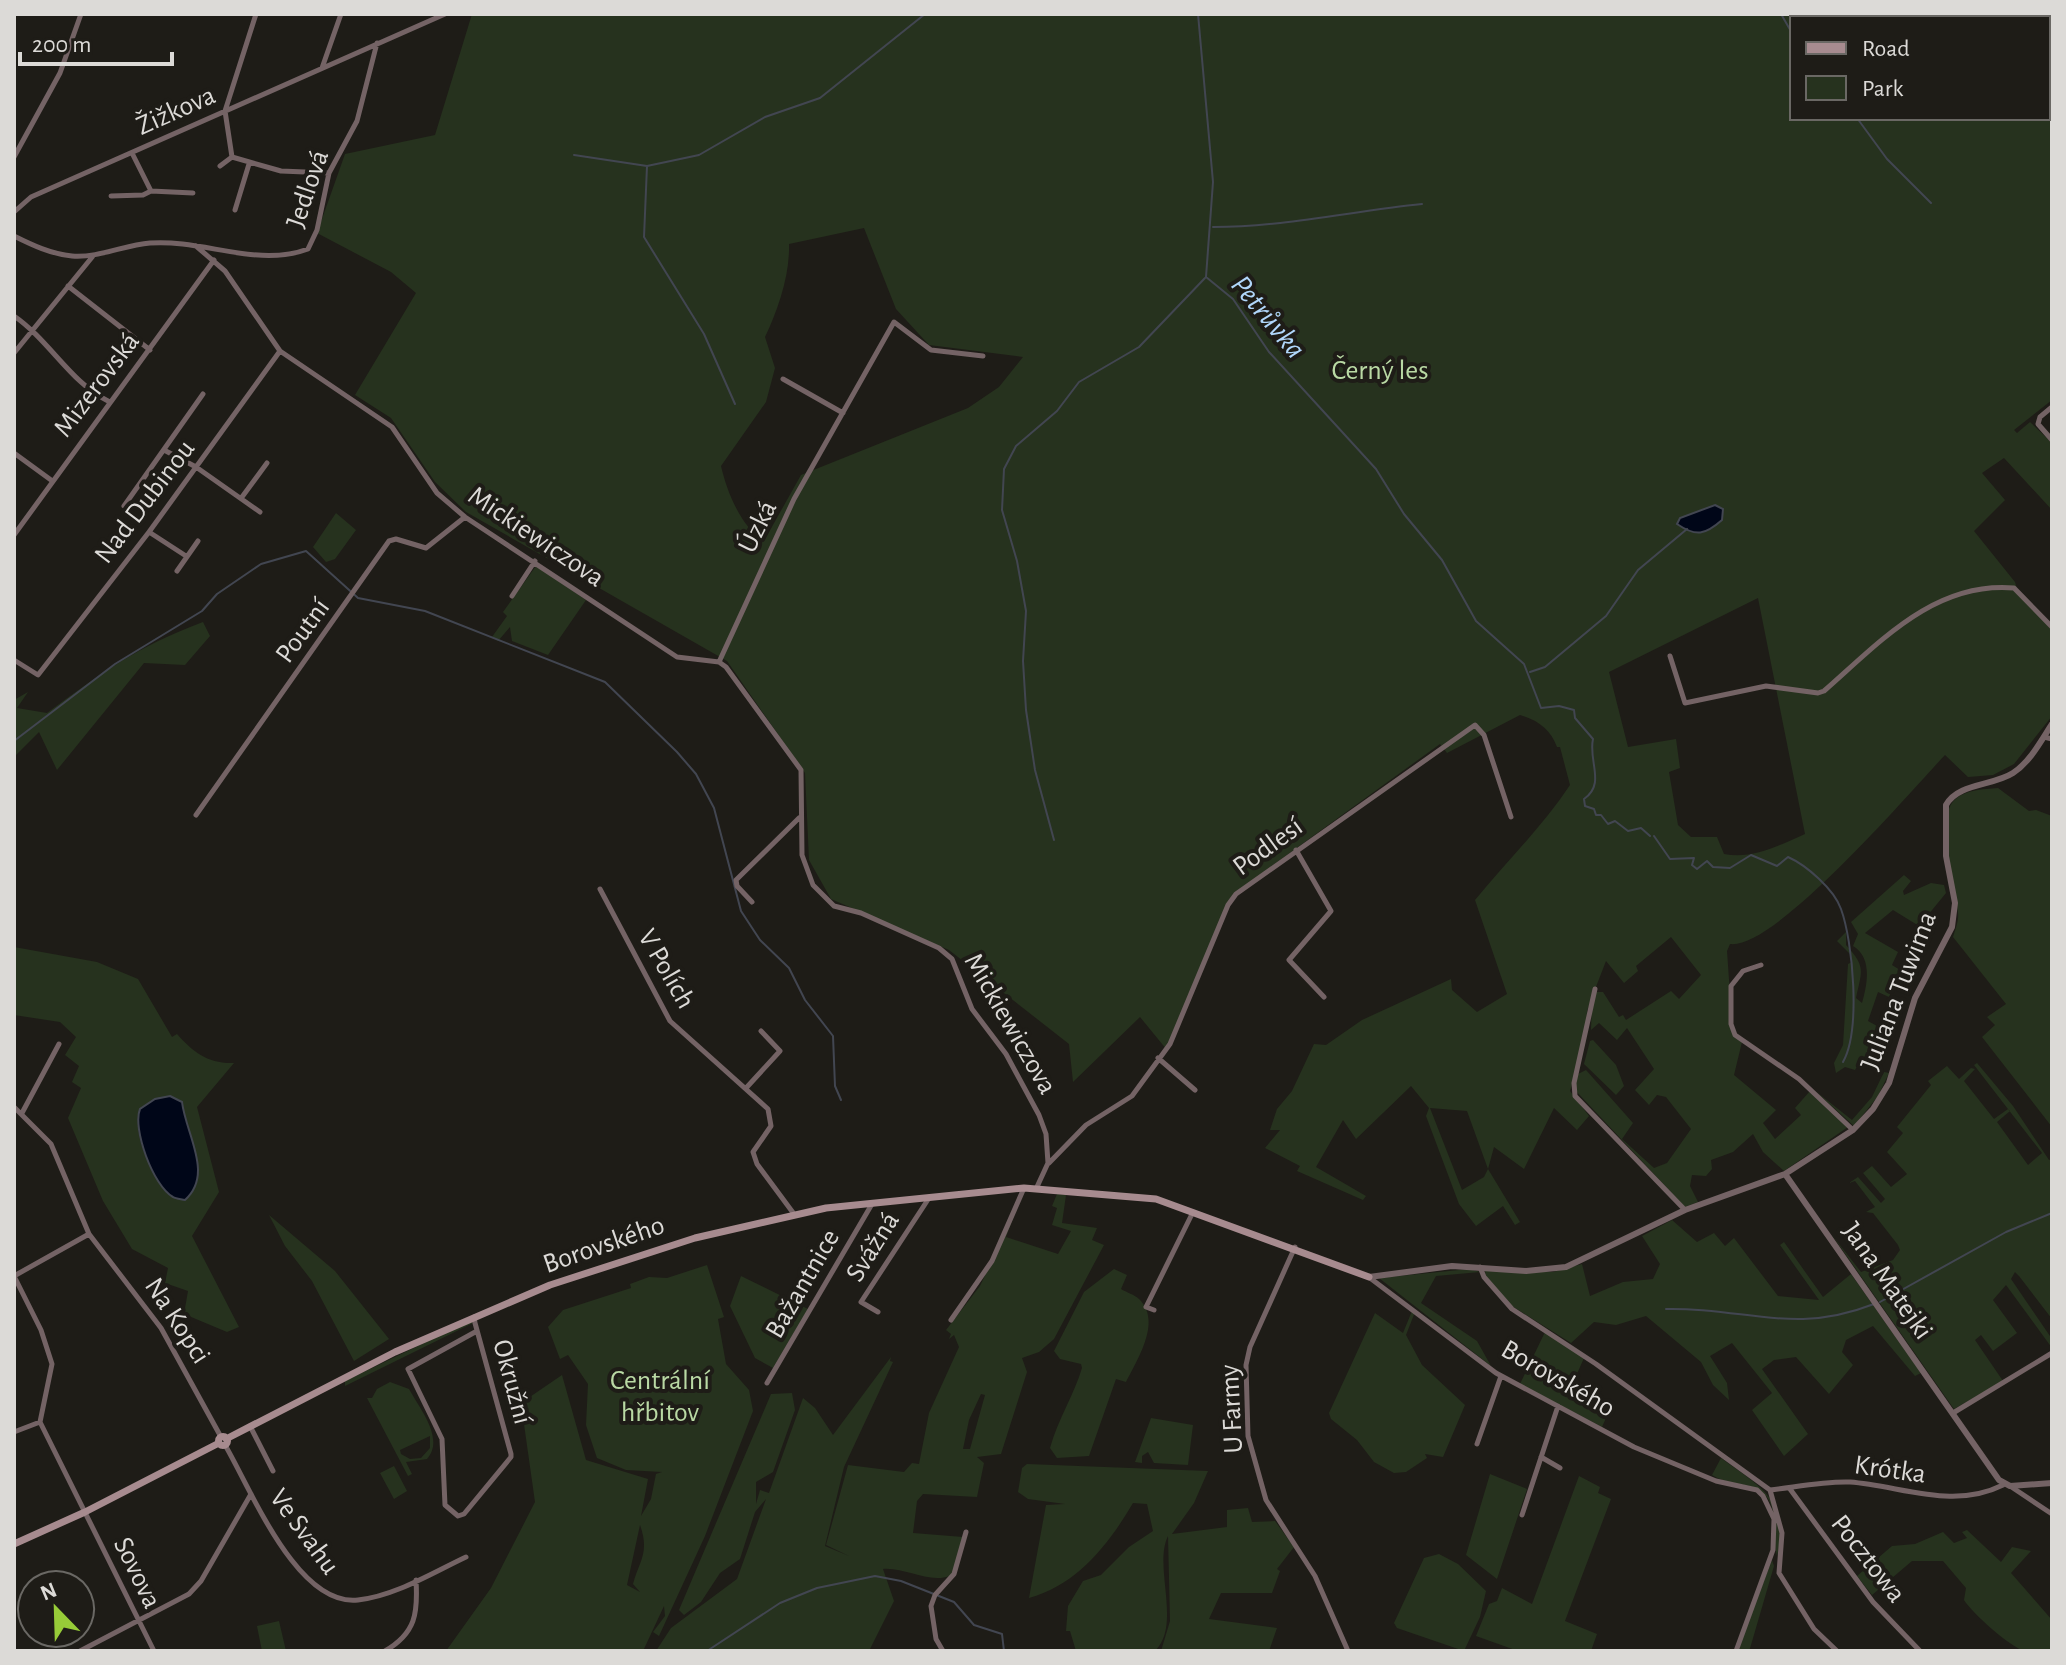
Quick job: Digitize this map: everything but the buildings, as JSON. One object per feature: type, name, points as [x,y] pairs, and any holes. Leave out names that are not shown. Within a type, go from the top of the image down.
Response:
[{"type":"main road","name":"Borovského","points":[[14,1544],[85,1512],[473,1316],[626,1259],[794,1214],[1024,1188],[1156,1199],[1295,1247],[1369,1277]]},
{"type":"street","points":[[14,157],[60,73],[81,14]]},
{"type":"street","points":[[232,157],[225,111],[256,14]]},
{"type":"street","points":[[322,68],[341,14]]},
{"type":"street","name":"Žižkova","points":[[14,212],[31,197],[445,14]]},
{"type":"street","name":"Jedlová","points":[[196,246],[275,256],[308,249],[317,230],[329,173],[357,121],[377,43]]},
{"type":"street","points":[[132,153],[151,191]]},
{"type":"street","points":[[232,157],[281,171],[329,173]]},
{"type":"street","points":[[220,166],[232,157]]},
{"type":"street","points":[[235,210],[249,164]]},
{"type":"street","points":[[111,196],[143,195],[151,191],[193,193]]},
{"type":"street","points":[[14,236],[50,252],[94,256],[152,243],[196,246]]},
{"type":"street","name":"Mickiewiczova","points":[[196,246],[214,260],[235,285],[280,351],[392,427],[437,493],[465,517],[677,657],[719,662],[801,770],[800,818],[808,876],[826,901],[939,948],[952,959],[972,1009],[1006,1054],[1039,1115],[1048,1146],[1048,1163]]},
{"type":"street","points":[[14,353],[94,256]]},
{"type":"street","name":"Mizerovská","points":[[14,535],[108,401],[150,350],[214,260]]},
{"type":"street","points":[[68,286],[150,350]]},
{"type":"street","points":[[14,316],[32,329],[94,394],[108,401]]},
{"type":"street","name":"Úzká","points":[[719,662],[773,540],[894,322],[931,350],[983,356]]},
{"type":"street","name":"Nad Dubinou","points":[[14,660],[38,675],[149,532],[280,351]]},
{"type":"street","points":[[783,379],[843,413]]},
{"type":"street","points":[[124,506],[203,394]]},
{"type":"street","points":[[2052,407],[2040,417],[2038,424],[2052,440]]},
{"type":"street","points":[[164,450],[196,467],[260,512]]},
{"type":"street","points":[[14,453],[51,480]]},
{"type":"street","points":[[242,497],[267,463]]},
{"type":"street","name":"Poutní","points":[[196,815],[389,541],[396,539],[426,548],[465,517]]},
{"type":"street","points":[[149,532],[186,556]]},
{"type":"street","points":[[177,571],[198,541]]},
{"type":"street","points":[[512,596],[535,561]]},
{"type":"street","points":[[1670,656],[1685,703],[1766,686],[1824,691],[1907,618],[1965,591],[2014,588],[2052,627]]},
{"type":"street","name":"Juliana Tuwima","points":[[1369,1277],[1382,1280],[1394,1274],[1452,1266],[1526,1271],[1566,1267],[1685,1210],[1785,1174],[1853,1130],[1873,1109],[1889,1083],[1915,998],[1952,927],[1955,903],[1946,856],[1946,805],[1959,792],[2012,774],[2048,738],[2052,724]]},
{"type":"street","name":"Podlesí","points":[[1048,1163],[1086,1125],[1132,1096],[1170,1044],[1228,905],[1236,894],[1475,725],[1484,735],[1511,817]]},
{"type":"street","points":[[752,902],[737,886],[736,880],[800,818]]},
{"type":"street","points":[[1296,850],[1331,911],[1289,960],[1324,997]]},
{"type":"street","name":"V Polích","points":[[600,889],[670,1021],[763,1101],[771,1116],[771,1126],[753,1152],[757,1164],[794,1214]]},
{"type":"street","points":[[1761,965],[1743,971],[1731,986],[1731,1024],[1735,1035],[1799,1079],[1853,1130]]},
{"type":"street","points":[[1595,989],[1574,1083],[1575,1096],[1685,1210]]},
{"type":"street","points":[[747,1087],[780,1051],[761,1031]]},
{"type":"street","points":[[22,1113],[59,1044]]},
{"type":"street","points":[[1158,1058],[1195,1090]]},
{"type":"street","name":"Na Kopci","points":[[14,1107],[51,1144],[89,1234],[161,1328],[223,1441]]},
{"type":"street","points":[[1036,1189],[1048,1163]]},
{"type":"street","name":"Jana Matejki","points":[[1785,1174],[2006,1485]]},
{"type":"street","points":[[951,1320],[992,1261],[1024,1188]]},
{"type":"street","name":"Svážná","points":[[878,1312],[861,1302],[929,1198]]},
{"type":"street","name":"Bažantnice","points":[[767,1383],[872,1204]]},
{"type":"street","points":[[1154,1310],[1146,1307],[1193,1211]]},
{"type":"street","points":[[14,1432],[40,1422],[52,1364],[41,1330],[14,1276],[89,1234]]},
{"type":"street","name":"U Farmy","points":[[1295,1247],[1250,1347],[1246,1365],[1248,1436],[1266,1500],[1315,1576],[1348,1651]]},
{"type":"street","points":[[1480,1267],[1512,1309],[1596,1364],[1770,1490]]},
{"type":"street","name":"Borovského","points":[[1382,1280],[1501,1376],[1634,1447],[1716,1481],[1757,1490],[1763,1496],[1774,1519],[1773,1550],[1736,1651]]},
{"type":"street","name":"Okružní","points":[[473,1316],[511,1454],[464,1514],[450,1512],[445,1505],[442,1439],[408,1371],[411,1365],[477,1331]]},
{"type":"street","points":[[1953,1413],[2052,1353]]},
{"type":"street","points":[[1477,1444],[1501,1376]]},
{"type":"street","points":[[1522,1515],[1558,1406]]},
{"type":"street","name":"Sovova","points":[[40,1422],[154,1651]]},
{"type":"street","points":[[250,1426],[273,1471]]},
{"type":"street","name":"Ve Svahu","points":[[223,1441],[251,1494],[298,1569],[320,1592],[337,1599],[355,1601],[399,1587],[466,1557]]},
{"type":"street","points":[[1541,1457],[1560,1468]]},
{"type":"street","name":"Krótka","points":[[1770,1490],[1846,1482],[1890,1486],[1931,1497],[1959,1496],[2006,1485]]},
{"type":"street","points":[[2006,1485],[2052,1483]]},
{"type":"street","points":[[2006,1485],[2052,1514]]},
{"type":"street","name":"Pocztowa","points":[[1789,1488],[1873,1602],[1920,1651]]},
{"type":"street","name":"Pocztowa","points":[[1770,1490],[1782,1533],[1779,1573],[1814,1629],[1837,1651]]},
{"type":"street","points":[[80,1651],[172,1606],[201,1581],[251,1494]]},
{"type":"street","points":[[943,1651],[936,1639],[931,1606],[935,1595],[954,1574],[966,1532]]},
{"type":"street","points":[[385,1651],[397,1644],[416,1621],[416,1580]]},
{"type":"green space","name":"Černý les","points":[[472,14],[2052,14],[2052,400],[2014,430],[2017,433],[2030,422],[2052,443],[2052,510],[2004,458],[1982,473],[2005,500],[1974,531],[2015,582],[2018,592],[2052,630],[2052,716],[2014,764],[1993,775],[1968,777],[1945,755],[1809,896],[1778,922],[1751,939],[1730,944],[1727,951],[1733,1036],[1742,1042],[1734,1075],[1776,1110],[1763,1123],[1775,1139],[1801,1115],[1795,1108],[1810,1091],[1848,1127],[1784,1171],[1763,1152],[1753,1134],[1733,1152],[1711,1160],[1712,1169],[1706,1176],[1692,1175],[1690,1186],[1698,1202],[1685,1207],[1574,1089],[1578,1074],[1586,1070],[1633,1123],[1622,1139],[1654,1168],[1667,1163],[1691,1129],[1666,1097],[1657,1095],[1649,1105],[1635,1090],[1654,1069],[1627,1028],[1617,1040],[1599,1023],[1591,1030],[1592,998],[1587,1011],[1586,1038],[1570,1091],[1589,1116],[1577,1130],[1554,1108],[1524,1169],[1494,1147],[1488,1169],[1520,1222],[1515,1225],[1503,1206],[1476,1226],[1459,1204],[1426,1116],[1429,1108],[1411,1086],[1356,1139],[1343,1120],[1316,1167],[1366,1196],[1363,1200],[1297,1171],[1300,1166],[1265,1148],[1280,1130],[1270,1130],[1277,1109],[1292,1091],[1314,1044],[1326,1045],[1362,1020],[1451,979],[1452,990],[1477,1012],[1507,994],[1475,900],[1536,830],[1570,785],[1560,747],[1543,726],[1520,715],[1447,753],[1440,744],[1233,894],[1167,1050],[1140,1017],[1073,1082],[1069,1044],[949,950],[831,899],[809,860],[805,773],[727,661],[466,512],[435,482],[391,418],[355,395],[416,293],[391,272],[317,233],[345,154],[435,135]],"holes":[[[864,228],[896,309],[929,345],[1023,357],[999,387],[968,408],[801,475],[764,541],[748,527],[736,508],[721,466],[766,402],[775,368],[765,337],[782,292],[788,268],[789,244]],[[1758,598],[1805,834],[1766,850],[1745,855],[1724,854],[1717,837],[1691,837],[1678,825],[1669,772],[1680,768],[1676,739],[1628,747],[1609,672]],[[1671,937],[1701,975],[1679,999],[1671,991],[1626,1020],[1623,1015],[1619,1017],[1603,992],[1594,992],[1606,961],[1624,983],[1638,971],[1636,966]],[[1430,1108],[1467,1111],[1488,1169],[1484,1177],[1462,1190]]]},
{"type":"green space","points":[[336,513],[356,530],[335,559],[326,562],[313,547]]},
{"type":"green space","points":[[536,566],[586,600],[548,655],[512,641],[510,627],[498,641],[492,637],[507,616],[503,612]]},
{"type":"green space","points":[[203,622],[210,636],[185,665],[144,663],[57,770],[39,732],[14,757],[14,700],[28,692],[17,708],[47,713],[121,662],[158,641]]},
{"type":"green space","points":[[1998,788],[2029,811],[2036,810],[2052,816],[2052,1127],[1982,1037],[1995,1025],[1987,1017],[2006,1004],[1953,937],[1958,916],[1946,841],[1948,813],[1952,803],[1961,795]]},
{"type":"green space","points":[[1904,875],[1911,881],[1903,891],[1904,895],[1931,883],[1944,885],[1946,893],[1919,926],[1893,910],[1865,933],[1898,952],[1892,965],[1900,970],[1889,997],[1878,992],[1868,1021],[1877,1026],[1866,1046],[1880,1049],[1874,1065],[1862,1058],[1855,1070],[1845,1067],[1836,1073],[1834,1063],[1843,1045],[1848,964],[1852,962],[1851,955],[1837,941],[1846,932],[1846,945],[1860,964],[1856,998],[1862,1003],[1867,980],[1866,965],[1864,957],[1853,946],[1858,934],[1851,922]]},
{"type":"green space","points":[[14,947],[97,962],[138,979],[172,1037],[177,1034],[209,1059],[234,1063],[197,1107],[219,1192],[192,1236],[239,1327],[227,1332],[184,1314],[188,1291],[165,1283],[168,1268],[132,1249],[103,1201],[68,1118],[81,1088],[72,1082],[79,1066],[65,1055],[76,1037],[60,1022],[14,1015]],"holes":[[[179,1099],[198,1164],[196,1184],[184,1200],[165,1186],[150,1165],[138,1127],[138,1115]]]},
{"type":"green space","points":[[1593,1040],[1616,1065],[1624,1086],[1616,1095],[1584,1064],[1590,1041]]},
{"type":"green space","points":[[1977,1063],[2013,1106],[2049,1160],[2052,1159],[2052,1319],[2015,1272],[2011,1279],[2052,1339],[2052,1348],[2006,1285],[1993,1300],[2017,1333],[1993,1351],[1981,1335],[1975,1340],[2003,1381],[1954,1409],[1832,1235],[1861,1272],[1893,1260],[1900,1250],[1898,1245],[1873,1213],[1866,1212],[1875,1207],[1855,1181],[1849,1183],[1858,1177],[1881,1203],[1885,1199],[1863,1173],[1872,1166],[1891,1187],[1907,1174],[1887,1152],[1903,1133],[1897,1127],[1931,1085],[1928,1081],[1947,1066],[1959,1079],[1971,1068],[1975,1069],[1964,1081],[1994,1119],[2008,1109],[1974,1065]],"holes":[[[2010,1111],[2042,1153],[2028,1165],[1997,1122]]]},
{"type":"green space","points":[[1884,1072],[1889,1073],[1878,1096],[1854,1126],[1814,1090],[1852,1120],[1872,1097]]},
{"type":"green space","points":[[1057,1194],[1066,1195],[1062,1223],[1097,1228],[1092,1240],[1104,1245],[1054,1339],[1039,1352],[1022,1358],[1027,1372],[1001,1454],[977,1457],[984,1463],[977,1497],[923,1494],[917,1501],[913,1533],[963,1537],[952,1575],[935,1578],[883,1569],[894,1601],[869,1651],[656,1651],[671,1628],[737,1579],[766,1499],[755,1512],[740,1559],[720,1573],[701,1602],[684,1615],[679,1610],[771,1394],[792,1393],[795,1410],[773,1472],[756,1482],[756,1504],[760,1490],[769,1493],[803,1398],[815,1408],[833,1435],[891,1357],[890,1361],[893,1362],[844,1467],[825,1546],[849,1556],[826,1545],[848,1465],[904,1472],[912,1463],[919,1464],[929,1413],[959,1347],[954,1335],[949,1339],[951,1334],[946,1330],[980,1286],[1017,1208],[1006,1237],[1058,1254],[1071,1231],[1052,1225],[1057,1208],[1052,1206]],"holes":[[[981,1394],[985,1395],[970,1449],[963,1449],[969,1420]]]},
{"type":"green space","points":[[269,1215],[335,1271],[389,1339],[354,1361],[312,1281],[285,1246]]},
{"type":"green space","points":[[1672,1220],[1697,1242],[1714,1233],[1725,1246],[1734,1238],[1778,1296],[1819,1300],[1780,1245],[1784,1242],[1823,1297],[1851,1274],[1921,1373],[1915,1376],[1873,1326],[1846,1340],[1842,1352],[1853,1365],[1829,1394],[1796,1357],[1774,1360],[1762,1369],[1808,1434],[1784,1456],[1752,1410],[1772,1393],[1732,1343],[1710,1356],[1727,1383],[1729,1400],[1713,1385],[1701,1362],[1646,1316],[1616,1325],[1594,1322],[1571,1343],[1512,1306],[1486,1276],[1485,1271],[1553,1272],[1582,1264],[1590,1296],[1623,1282],[1653,1279],[1660,1264],[1642,1236]]},
{"type":"green space","name":"Centrální hřbitov","points":[[707,1265],[724,1317],[718,1319],[726,1364],[749,1390],[753,1411],[705,1536],[659,1636],[653,1632],[665,1616],[664,1606],[643,1651],[446,1651],[491,1588],[535,1502],[521,1403],[562,1375],[586,1460],[648,1479],[641,1516],[651,1499],[656,1474],[662,1472],[626,1470],[597,1458],[586,1425],[588,1384],[568,1355],[560,1359],[548,1327],[563,1310],[631,1288],[630,1284],[649,1277],[667,1278]],"holes":[[[640,1525],[642,1556],[633,1584],[640,1592],[627,1585]]]},
{"type":"green space","points":[[1114,1269],[1127,1275],[1121,1289],[1137,1298],[1146,1308],[1146,1340],[1126,1382],[1116,1379],[1089,1456],[1057,1458],[1050,1448],[1082,1368],[1081,1364],[1060,1359],[1054,1351],[1084,1292]]},
{"type":"green space","points":[[1469,1269],[1480,1272],[1436,1276],[1421,1303],[1477,1341],[1491,1366],[1379,1278]]},
{"type":"green space","points":[[741,1276],[808,1309],[773,1368],[755,1358],[730,1306]]},
{"type":"green space","points":[[1412,1311],[1415,1312],[1406,1335],[1422,1365],[1465,1405],[1443,1457],[1425,1454],[1427,1458],[1406,1472],[1394,1473],[1374,1462],[1357,1440],[1331,1419],[1329,1413],[1375,1313],[1403,1333]]},
{"type":"green space","points":[[470,1321],[473,1323],[345,1386],[345,1381]]},
{"type":"green space","points":[[1545,1332],[1584,1358],[1568,1394],[1606,1418],[1602,1427],[1520,1384]]},
{"type":"green space","points":[[390,1382],[409,1389],[429,1424],[432,1451],[427,1459],[406,1462],[412,1474],[408,1476],[367,1398],[372,1398],[377,1389]],"holes":[[[430,1436],[430,1448],[421,1458],[410,1459],[400,1450]]]},
{"type":"green space","points":[[1151,1418],[1193,1425],[1188,1465],[1154,1463],[1148,1452],[1142,1456],[1142,1463],[1135,1462]]},
{"type":"green space","points":[[1721,1458],[1759,1487],[1768,1496],[1775,1508],[1780,1537],[1777,1556],[1774,1515],[1767,1497],[1760,1490],[1712,1475]]},
{"type":"green space","points":[[1027,1464],[1208,1471],[1194,1503],[1172,1534],[1227,1527],[1227,1510],[1248,1508],[1252,1522],[1275,1521],[1294,1547],[1277,1569],[1280,1571],[1272,1593],[1221,1593],[1209,1619],[1277,1628],[1269,1651],[1161,1651],[1170,1621],[1168,1536],[1163,1563],[1166,1626],[1163,1640],[1155,1651],[1076,1651],[1070,1631],[1066,1631],[1068,1606],[1083,1581],[1101,1575],[1129,1547],[1153,1531],[1147,1504],[1133,1503],[1102,1548],[1077,1573],[1046,1592],[1029,1598],[1046,1505],[1065,1504],[1028,1499],[1018,1492],[1022,1468]]},
{"type":"green space","points":[[394,1466],[407,1491],[394,1499],[380,1473]]},
{"type":"green space","points":[[1490,1474],[1527,1489],[1497,1579],[1466,1555]]},
{"type":"green space","points":[[1579,1476],[1600,1487],[1598,1493],[1611,1499],[1565,1621],[1597,1634],[1591,1651],[1518,1651],[1476,1636],[1489,1604],[1497,1601],[1502,1588],[1532,1604]]},
{"type":"green space","points":[[1967,1530],[2001,1562],[2012,1547],[2031,1551],[2011,1573],[2052,1620],[2052,1651],[2025,1651],[1992,1629],[1964,1600],[1966,1588],[1943,1561],[1912,1561],[1872,1595],[1857,1576],[1892,1546],[1915,1544],[1943,1532],[1954,1543],[1967,1538],[1962,1532]]},
{"type":"green space","points":[[1439,1554],[1458,1564],[1486,1591],[1480,1617],[1464,1651],[1397,1628],[1394,1623],[1424,1558]]},
{"type":"green space","points":[[1772,1560],[1774,1566],[1749,1651],[1737,1651]]},
{"type":"green space","points":[[279,1621],[286,1651],[262,1651],[257,1626]]},
{"type":"water","points":[[1715,505],[1723,509],[1722,520],[1710,529],[1695,532],[1677,524],[1680,518]]},
{"type":"water","points":[[170,1096],[182,1102],[198,1166],[193,1190],[185,1200],[173,1197],[158,1181],[146,1156],[139,1129],[140,1109],[155,1099]]},
{"type":"waterway","points":[[735,404],[704,334],[644,237],[647,166],[699,155],[765,117],[820,98],[925,14]]},
{"type":"waterway","name":"Petrůvka","points":[[1198,14],[1213,182],[1206,277],[1233,299],[1269,352],[1376,469],[1404,514],[1442,560],[1476,621],[1524,664],[1541,708],[1559,706],[1574,710],[1575,718],[1593,739],[1595,779],[1594,786],[1584,799],[1585,806],[1594,809],[1596,815],[1601,815],[1608,824],[1615,821],[1628,831],[1641,828],[1650,836]]},
{"type":"waterway","points":[[1781,14],[1790,30]]},
{"type":"waterway","points":[[1858,120],[1887,159],[1931,203]]},
{"type":"waterway","points":[[574,155],[647,166]]},
{"type":"waterway","points":[[1213,227],[1292,222],[1422,204]]},
{"type":"waterway","points":[[1054,840],[1035,770],[1026,710],[1023,661],[1026,611],[1017,561],[1002,510],[1004,469],[1016,446],[1057,411],[1079,382],[1139,347],[1205,278]]},
{"type":"waterway","points":[[1530,672],[1545,667],[1606,616],[1638,570],[1687,529]]},
{"type":"waterway","points":[[14,741],[115,664],[202,611],[217,594],[261,564],[306,551],[358,598],[425,611],[605,682],[677,752],[696,774],[714,808],[741,911],[760,940],[789,968],[805,1000],[833,1036],[835,1086],[841,1100]]},
{"type":"waterway","points":[[1654,836],[1670,859],[1694,858],[1692,865],[1697,869],[1707,861],[1713,867],[1730,868],[1751,855],[1777,866],[1788,857],[1826,886],[1841,909],[1852,963],[1852,1029],[1843,1062]]},
{"type":"waterway","points":[[1880,1302],[2006,1232],[2052,1213]]},
{"type":"waterway","points":[[1666,1309],[1793,1319],[1818,1318],[1874,1304]]},
{"type":"waterway","points":[[707,1651],[780,1603],[817,1588],[875,1576],[901,1581],[954,1602],[974,1625],[1002,1634],[1004,1651]]}]
